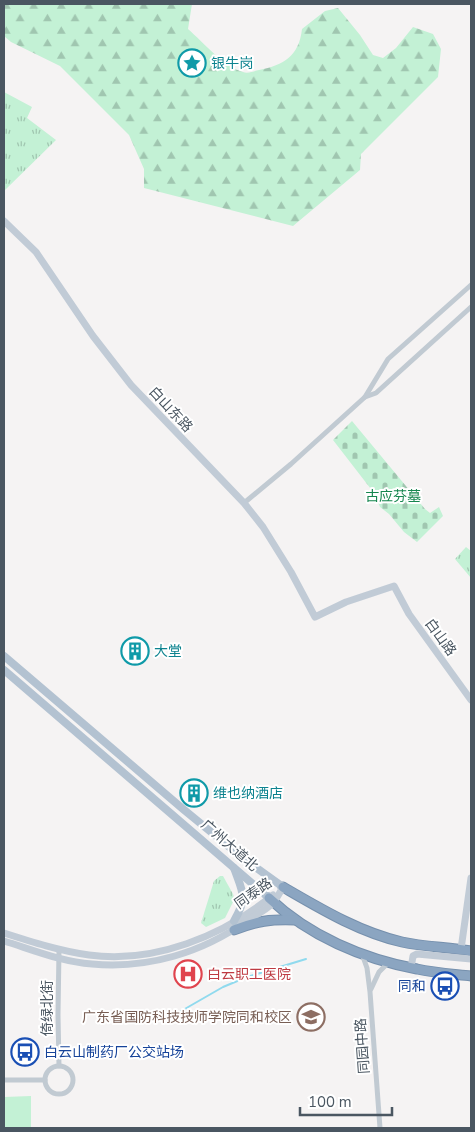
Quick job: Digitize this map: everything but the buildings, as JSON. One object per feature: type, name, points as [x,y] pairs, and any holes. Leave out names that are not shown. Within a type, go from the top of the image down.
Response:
[{"type":"highway","name":"广州大道北","points":[[283,887],[341,920],[372,933],[416,944],[471,951]]},
{"type":"highway","name":"广州大道北","points":[[271,900],[295,920],[323,937],[362,953],[411,968],[471,976]]},
{"type":"highway","points":[[234,926],[268,920],[295,920]]},
{"type":"main road","name":"广州大道北","points":[[4,656],[183,809],[244,859],[283,887]]},
{"type":"main road","name":"广州大道北","points":[[4,670],[271,900]]},
{"type":"main road","points":[[176,818],[183,809]]},
{"type":"main road","points":[[233,866],[244,896],[234,926]]},
{"type":"street","name":"白山东路","points":[[4,221],[36,252],[92,336],[131,384],[244,503],[263,527],[315,617],[346,602],[394,586]]},
{"type":"street","points":[[366,398],[388,359],[471,285]]},
{"type":"street","points":[[244,503],[366,398],[376,393],[471,307]]},
{"type":"street","name":"白山路","points":[[394,586],[409,614],[471,700]]},
{"type":"street","points":[[461,949],[471,878]]},
{"type":"street","name":"同泰路","points":[[4,941],[58,958],[93,964],[147,962],[180,955],[207,944],[271,900],[283,887]]},
{"type":"street","name":"同泰路","points":[[4,933],[59,950],[102,956],[126,956],[151,953],[194,941],[234,926]]},
{"type":"street","name":"倚绿北街","points":[[59,950],[59,1066]]},
{"type":"street","name":"同园中路","points":[[362,953],[367,968],[370,992],[380,1128]]},
{"type":"street","points":[[411,968],[413,956],[417,954],[471,959]]},
{"type":"street","points":[[370,992],[376,976],[390,962]]},
{"type":"street","points":[[59,1066],[68,1069],[72,1077],[72,1086],[61,1094],[52,1092],[46,1086],[45,1080],[50,1069],[59,1066]]},
{"type":"street","points":[[4,1080],[45,1080]]},
{"type":"green space","points":[[4,4],[192,4],[188,29],[221,60],[247,73],[268,68],[289,58],[298,46],[302,29],[325,11],[338,8],[360,35],[373,55],[383,58],[396,48],[413,27],[433,34],[441,49],[438,77],[361,154],[360,170],[293,226],[144,188],[144,169],[129,135],[60,66],[11,42],[4,36]]},
{"type":"green space","points":[[4,92],[32,107],[27,118],[56,140],[4,191]]},
{"type":"green space","name":"古应芬墓","points":[[352,421],[425,509],[430,513],[439,507],[443,516],[417,542],[404,532],[389,514],[380,507],[374,493],[333,440]]},
{"type":"green space","points":[[466,547],[471,551],[471,578],[455,559]]},
{"type":"green space","points":[[223,876],[233,894],[234,900],[225,918],[206,927],[201,923],[214,881]]},
{"type":"green space","points":[[31,1096],[31,1128],[4,1128],[4,1097]]},
{"type":"waterway","points":[[148,1019],[176,1014],[223,987],[247,977],[306,959]]},
{"type":"place","name":"银牛岗","points":[[192,63]]},
{"type":"place","name":"大堂","points":[[135,651]]},
{"type":"place","name":"维也纳酒店","points":[[194,793]]},
{"type":"place","name":"白云职工医院","points":[[188,974]]},
{"type":"place","name":"同和","points":[[445,986]]},
{"type":"place","name":"广东省国防科技技师学院同和校区","points":[[311,1017]]},
{"type":"place","name":"白云山制药厂公交站场","points":[[25,1052]]}]
